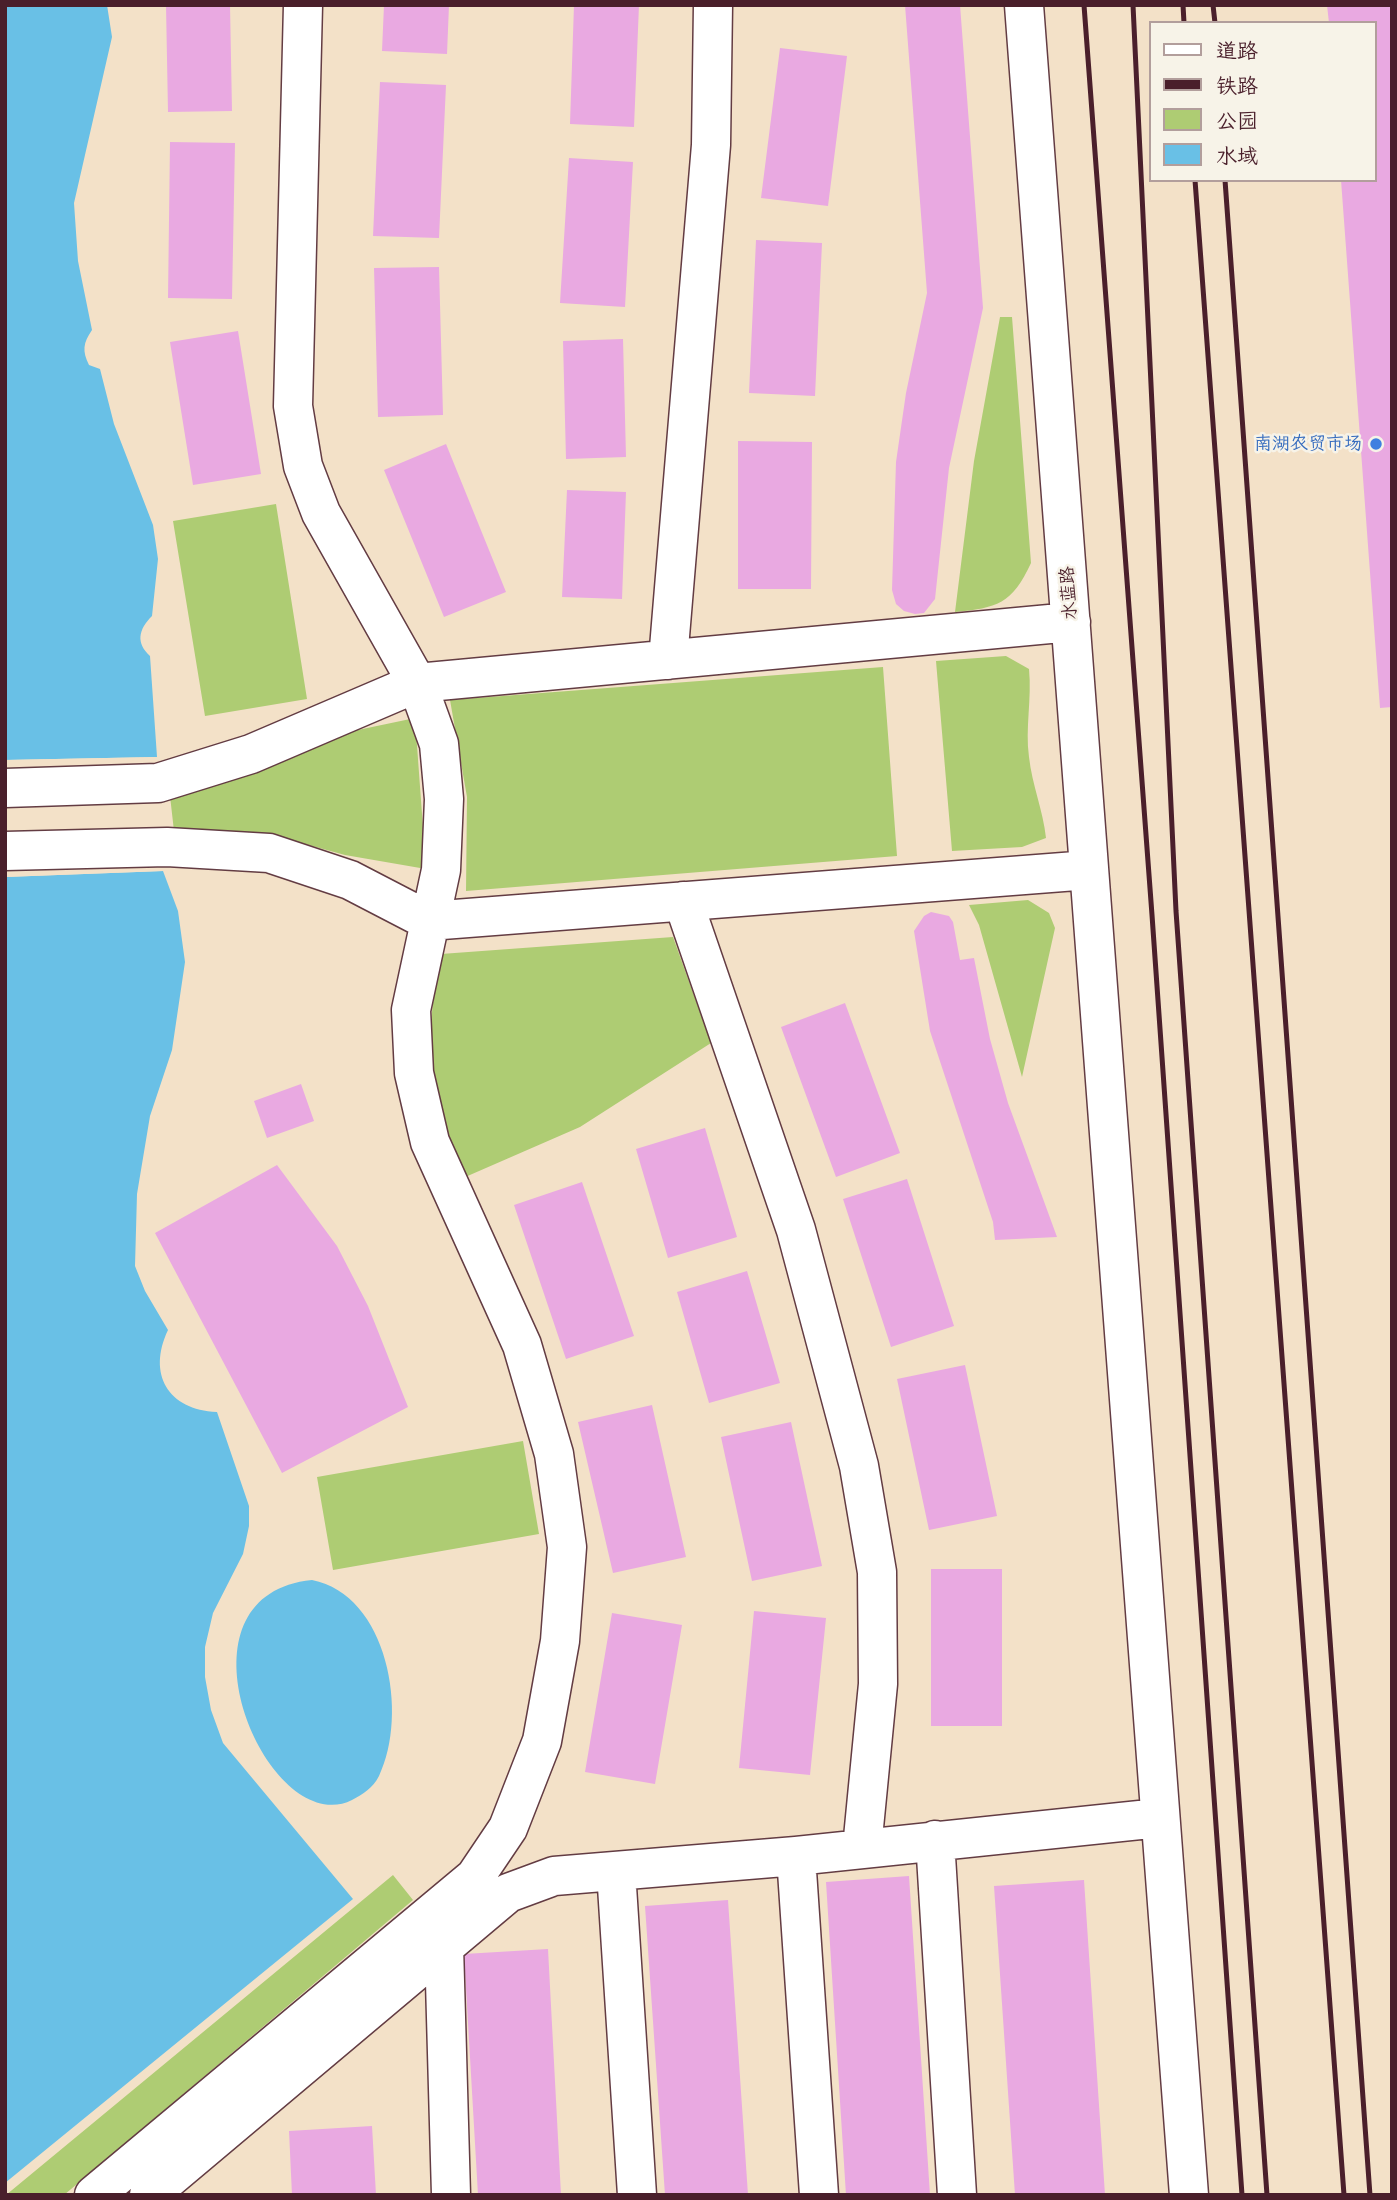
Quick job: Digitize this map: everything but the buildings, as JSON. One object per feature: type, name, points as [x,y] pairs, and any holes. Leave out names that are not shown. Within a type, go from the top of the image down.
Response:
[{"type":"street","points":[[94,2195],[475,1877],[508,1828],[542,1741],[560,1642],[567,1547],[554,1454],[522,1345],[430,1142],[414,1073],[411,1010],[441,870],[444,799],[439,744],[417,682],[321,513],[303,466],[293,406],[303,5]]},
{"type":"street","points":[[668,660],[711,145],[713,5]]},
{"type":"street","name":"水蓝路","points":[[1024,5],[1158,1818],[1189,2195]]},
{"type":"street","points":[[5,788],[158,783],[251,754],[417,682],[1071,622]]},
{"type":"street","points":[[5,851],[167,846],[269,853],[350,880],[429,921],[1089,870]]},
{"type":"street","points":[[683,901],[796,1230],[859,1466],[877,1572],[878,1684],[862,1848]]},
{"type":"street","points":[[149,2195],[508,1893],[554,1876],[796,1856],[1158,1818]]},
{"type":"street","points":[[935,1840],[957,2195]]},
{"type":"street","points":[[796,1856],[819,2195]]},
{"type":"street","points":[[616,1871],[637,2195]]},
{"type":"street","points":[[444,1946],[451,2195]]},
{"type":"green space","points":[[1000,317],[1012,317],[1031,563],[1017,587],[1002,601],[992,606],[955,612],[974,461]]},
{"type":"green space","points":[[276,504],[307,699],[205,716],[173,521]]},
{"type":"green space","points":[[1006,656],[1029,669],[1029,757],[1046,838],[1022,847],[952,851],[936,661]]},
{"type":"green space","points":[[883,667],[897,856],[466,891],[467,797],[450,700]]},
{"type":"green space","points":[[415,718],[426,869],[345,855],[294,841],[174,831],[170,796],[334,735]]},
{"type":"green space","points":[[1028,900],[1049,913],[1055,928],[1022,1077],[979,925],[969,905]]},
{"type":"green space","points":[[673,937],[711,1043],[580,1127],[463,1178],[440,1131],[431,1081],[430,1039],[441,954]]},
{"type":"green space","points":[[523,1441],[539,1534],[333,1570],[317,1477]]},
{"type":"green space","points":[[393,1875],[413,1900],[64,2195],[6,2195]]},
{"type":"water","points":[[5,5],[107,5],[112,37],[74,203],[78,261],[92,330],[85,343],[85,355],[89,365],[100,369],[114,424],[153,525],[158,559],[152,616],[140,636],[142,646],[150,656],[157,757],[5,760]]},
{"type":"water","points":[[163,871],[178,911],[185,962],[172,1050],[150,1116],[137,1194],[135,1266],[145,1291],[168,1330],[160,1361],[161,1375],[166,1387],[186,1405],[217,1412],[249,1506],[249,1526],[243,1554],[213,1613],[205,1647],[205,1677],[211,1710],[223,1743],[353,1899],[5,2183],[5,877]]},
{"type":"water","points":[[312,1580],[338,1590],[359,1608],[375,1632],[385,1660],[391,1691],[392,1721],[388,1750],[379,1776],[371,1787],[352,1800],[320,1803],[289,1785],[263,1753],[244,1711],[237,1667],[243,1627],[267,1595]]},
{"type":"pier","points":[[157,757],[157,760],[5,763],[5,760]]},
{"type":"pier","points":[[163,867],[163,871],[5,877],[5,874]]},
{"type":"railway","points":[[1084,5],[1152,915],[1242,2195]]},
{"type":"railway","points":[[1133,5],[1176,911],[1267,2195]]},
{"type":"railway","points":[[1183,5],[1184,21]]},
{"type":"railway","points":[[1213,5],[1215,21]]},
{"type":"railway","points":[[1195,182],[1344,2195]]},
{"type":"railway","points":[[1225,182],[1370,2195]]},
{"type":"place","name":"南湖农贸市场","points":[[1376,444]]}]
